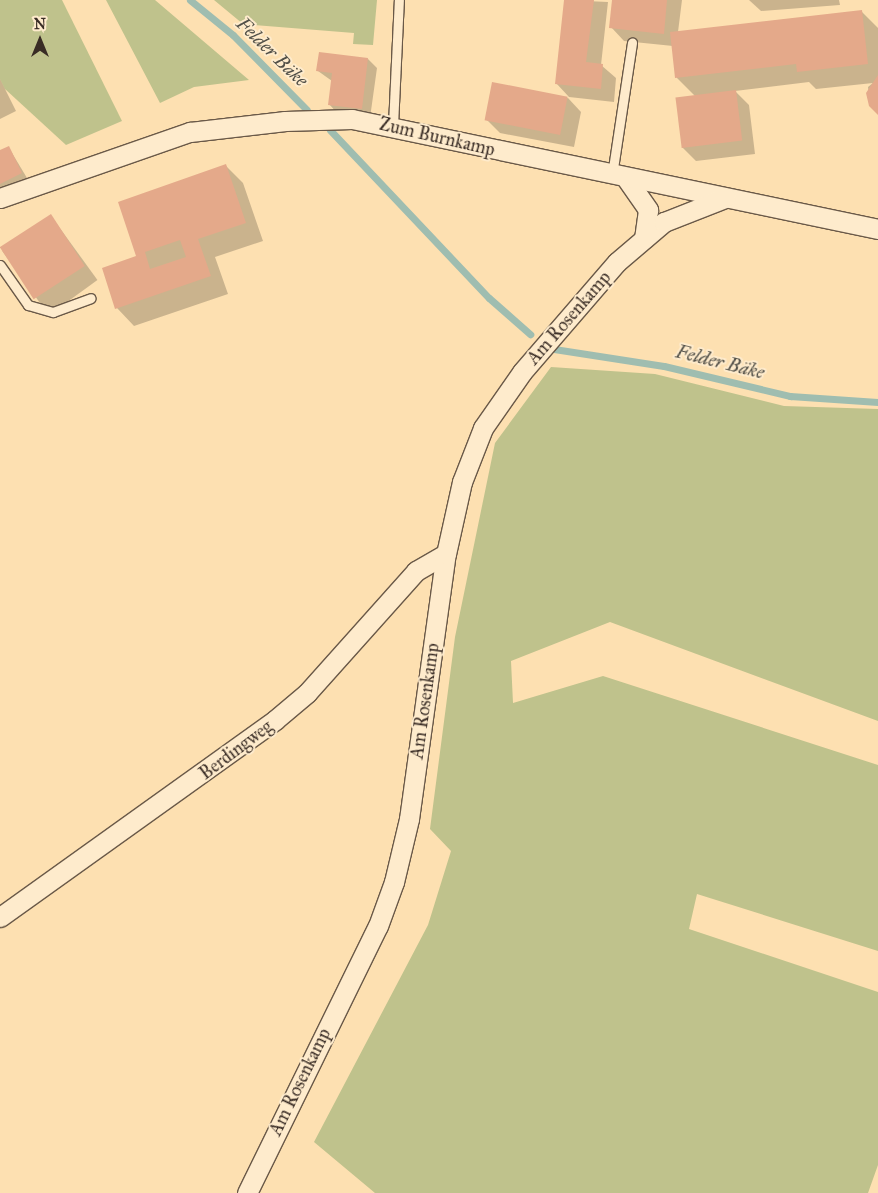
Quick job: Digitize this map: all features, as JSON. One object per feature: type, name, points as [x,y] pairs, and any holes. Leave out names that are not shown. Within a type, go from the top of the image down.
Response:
[{"type":"street","name":"Zum Burnkamp","points":[[0,198],[190,132],[285,121],[352,119],[393,125],[619,176],[878,229]]},
{"type":"street","points":[[619,176],[648,210],[644,239]]},
{"type":"street","name":"Am Rosenkamp","points":[[247,1193],[378,926],[394,882],[409,819],[446,554],[462,482],[483,428],[557,330],[644,239],[664,222],[725,198]]},
{"type":"street","name":"Berdingweg","points":[[0,917],[275,720],[308,693],[416,571],[446,554]]},
{"type":"lane","points":[[393,125],[399,0]]},
{"type":"lane","points":[[619,176],[632,43]]},
{"type":"lane","points":[[0,265],[28,305],[53,312],[90,298]]},
{"type":"green space","points":[[0,0],[62,0],[122,121],[66,145],[5,89],[0,79]]},
{"type":"green space","points":[[106,0],[155,0],[249,80],[194,87],[160,103]]},
{"type":"green space","points":[[214,0],[377,0],[373,45],[353,44],[354,33],[243,24]]},
{"type":"green space","points":[[551,367],[655,374],[784,406],[878,409],[878,721],[610,622],[511,661],[513,703],[603,676],[878,765],[878,951],[697,894],[689,929],[878,992],[878,1165],[868,1193],[375,1193],[314,1142],[428,925],[451,851],[430,829],[455,637],[495,443]]},
{"type":"building","points":[[564,0],[594,0],[586,62],[603,64],[601,89],[555,84]]},
{"type":"building","points":[[612,0],[667,0],[664,34],[609,28]]},
{"type":"building","points":[[862,10],[868,64],[797,72],[796,64],[675,78],[670,32]]},
{"type":"building","points":[[319,52],[368,58],[362,109],[328,105],[332,73],[316,71]]},
{"type":"building","points":[[878,75],[878,115],[869,106],[866,93]]},
{"type":"building","points":[[492,82],[568,97],[560,135],[485,120]]},
{"type":"building","points":[[736,90],[742,141],[682,148],[675,97]]},
{"type":"building","points":[[9,146],[22,173],[0,184],[0,150]]},
{"type":"building","points":[[226,164],[246,223],[198,239],[211,276],[115,309],[102,268],[136,256],[118,202]],"holes":[[[180,240],[186,257],[150,269],[145,252]]]},
{"type":"building","points":[[51,214],[85,266],[34,299],[0,247]]},
{"type":"waterway","name":"Felder Bäke","points":[[190,0],[233,35],[307,110]]},
{"type":"waterway","name":"Felder Bäke","points":[[330,130],[489,298],[530,334]]},
{"type":"waterway","name":"Felder Bäke","points":[[554,349],[664,366],[790,396],[878,402]]}]
